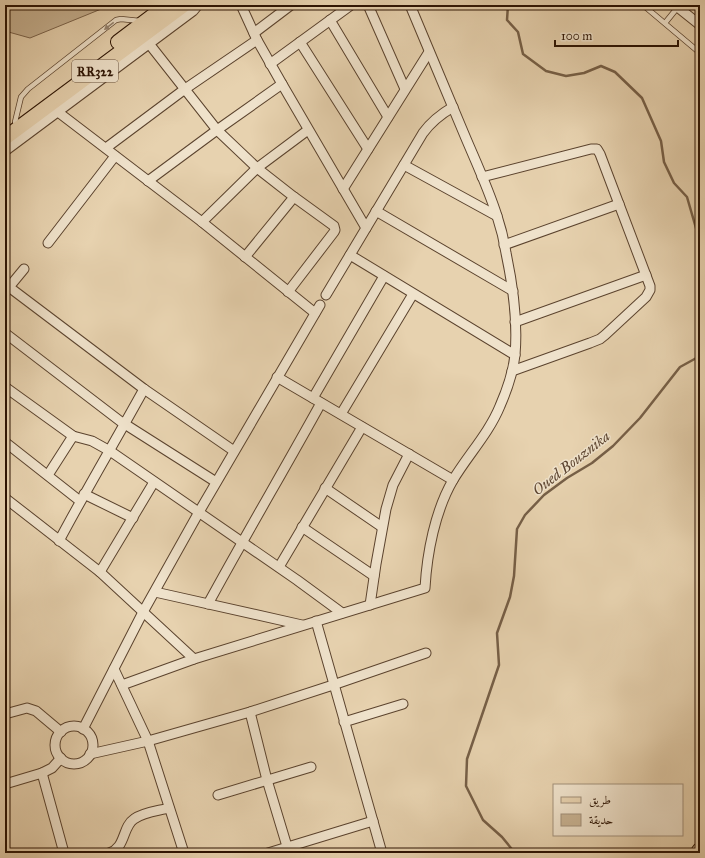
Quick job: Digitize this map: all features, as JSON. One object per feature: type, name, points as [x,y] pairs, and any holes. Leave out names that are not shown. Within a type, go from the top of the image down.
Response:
[{"type":"main road","name":"RR322","points":[[10,126],[71,77],[167,5]]},
{"type":"main road","name":"RR322","points":[[5,138],[54,108],[146,40],[184,5]]},
{"type":"street","points":[[198,5],[193,11],[146,40],[217,130],[257,168],[334,226],[335,230],[288,292]]},
{"type":"street","points":[[241,5],[270,64],[366,228]]},
{"type":"street","points":[[106,148],[255,36],[291,5]]},
{"type":"street","points":[[270,64],[351,5]]},
{"type":"street","points":[[368,5],[406,89]]},
{"type":"street","points":[[122,685],[194,659],[425,588],[427,564],[436,519],[443,499],[453,480],[495,417],[506,391],[515,356],[515,322],[513,290],[497,216],[410,5]]},
{"type":"street","points":[[677,6],[700,25]]},
{"type":"street","points":[[330,20],[388,117]]},
{"type":"street","points":[[300,42],[368,149]]},
{"type":"street","points":[[343,188],[429,52]]},
{"type":"street","points":[[148,181],[282,84]]},
{"type":"street","points":[[326,295],[419,138],[426,128],[438,116],[453,107]]},
{"type":"street","points":[[5,151],[54,108],[202,222],[288,292],[317,309],[154,592],[83,729]]},
{"type":"street","points":[[202,222],[257,168],[308,130]]},
{"type":"street","points":[[482,177],[597,149],[650,286],[649,294],[600,339],[590,344],[512,371]]},
{"type":"street","points":[[48,243],[116,156]]},
{"type":"street","points":[[404,165],[497,216]]},
{"type":"street","points":[[245,257],[294,197]]},
{"type":"street","points":[[504,245],[619,204]]},
{"type":"street","points":[[376,211],[513,290]]},
{"type":"street","points":[[350,255],[515,356]]},
{"type":"street","points":[[24,269],[6,288],[144,389],[234,451]]},
{"type":"street","points":[[515,322],[646,275]]},
{"type":"street","points":[[313,398],[384,276]]},
{"type":"street","points":[[341,414],[413,294]]},
{"type":"street","points":[[5,333],[125,424],[216,482]]},
{"type":"street","points":[[277,377],[453,480]]},
{"type":"street","points":[[5,387],[73,436],[92,441],[110,451],[279,567],[342,614]]},
{"type":"street","points":[[59,541],[144,389]]},
{"type":"street","points":[[208,604],[321,403]]},
{"type":"street","points":[[279,567],[362,427]]},
{"type":"street","points":[[48,476],[73,436]]},
{"type":"street","points":[[5,442],[48,476],[82,498],[133,518]]},
{"type":"street","points":[[370,605],[386,509],[393,485],[409,454]]},
{"type":"street","points":[[100,572],[154,482]]},
{"type":"street","points":[[325,488],[382,527]]},
{"type":"street","points":[[5,498],[100,572],[194,659]]},
{"type":"street","points":[[302,527],[374,576]]},
{"type":"street","points":[[154,592],[303,625]]},
{"type":"street","points":[[316,621],[382,853]]},
{"type":"street","points":[[90,754],[148,741],[250,712],[426,653]]},
{"type":"street","points":[[114,669],[148,741],[184,853]]},
{"type":"street","points":[[344,722],[403,704]]},
{"type":"street","points":[[5,714],[27,708],[36,711],[61,732]]},
{"type":"street","points":[[250,712],[267,780],[288,850]]},
{"type":"street","points":[[74,726],[83,729],[92,740],[93,745],[90,754],[84,761],[79,763],[70,763],[65,761],[56,750],[55,745],[58,736],[64,729],[74,726]]},
{"type":"street","points":[[5,784],[42,773],[52,768],[61,758]]},
{"type":"street","points":[[218,795],[311,767]]},
{"type":"street","points":[[42,773],[64,853]]},
{"type":"street","points":[[109,853],[113,852],[121,843],[132,820],[144,814],[169,808]]},
{"type":"street","points":[[268,853],[288,850],[373,822]]},
{"type":"lane","points":[[643,5],[700,53]]},
{"type":"lane","points":[[665,24],[677,6]]},
{"type":"lane","points":[[10,126],[24,93],[114,22],[121,19],[145,22]]},
{"type":"green space","points":[[5,5],[111,5],[30,38],[5,31]]},
{"type":"waterway","name":"Oued Bouznika","points":[[508,5],[507,20],[518,32],[523,54],[546,71],[566,76],[584,73],[601,66],[615,72],[642,98],[661,141],[664,162],[674,183],[687,197],[700,242]]},
{"type":"waterway","name":"Oued Bouznika","points":[[515,853],[502,837],[483,820],[466,786],[467,759],[499,665],[497,633],[510,597],[514,576],[517,529],[525,515],[544,495],[567,478],[592,463],[613,446],[640,418],[680,367],[700,356]]}]
